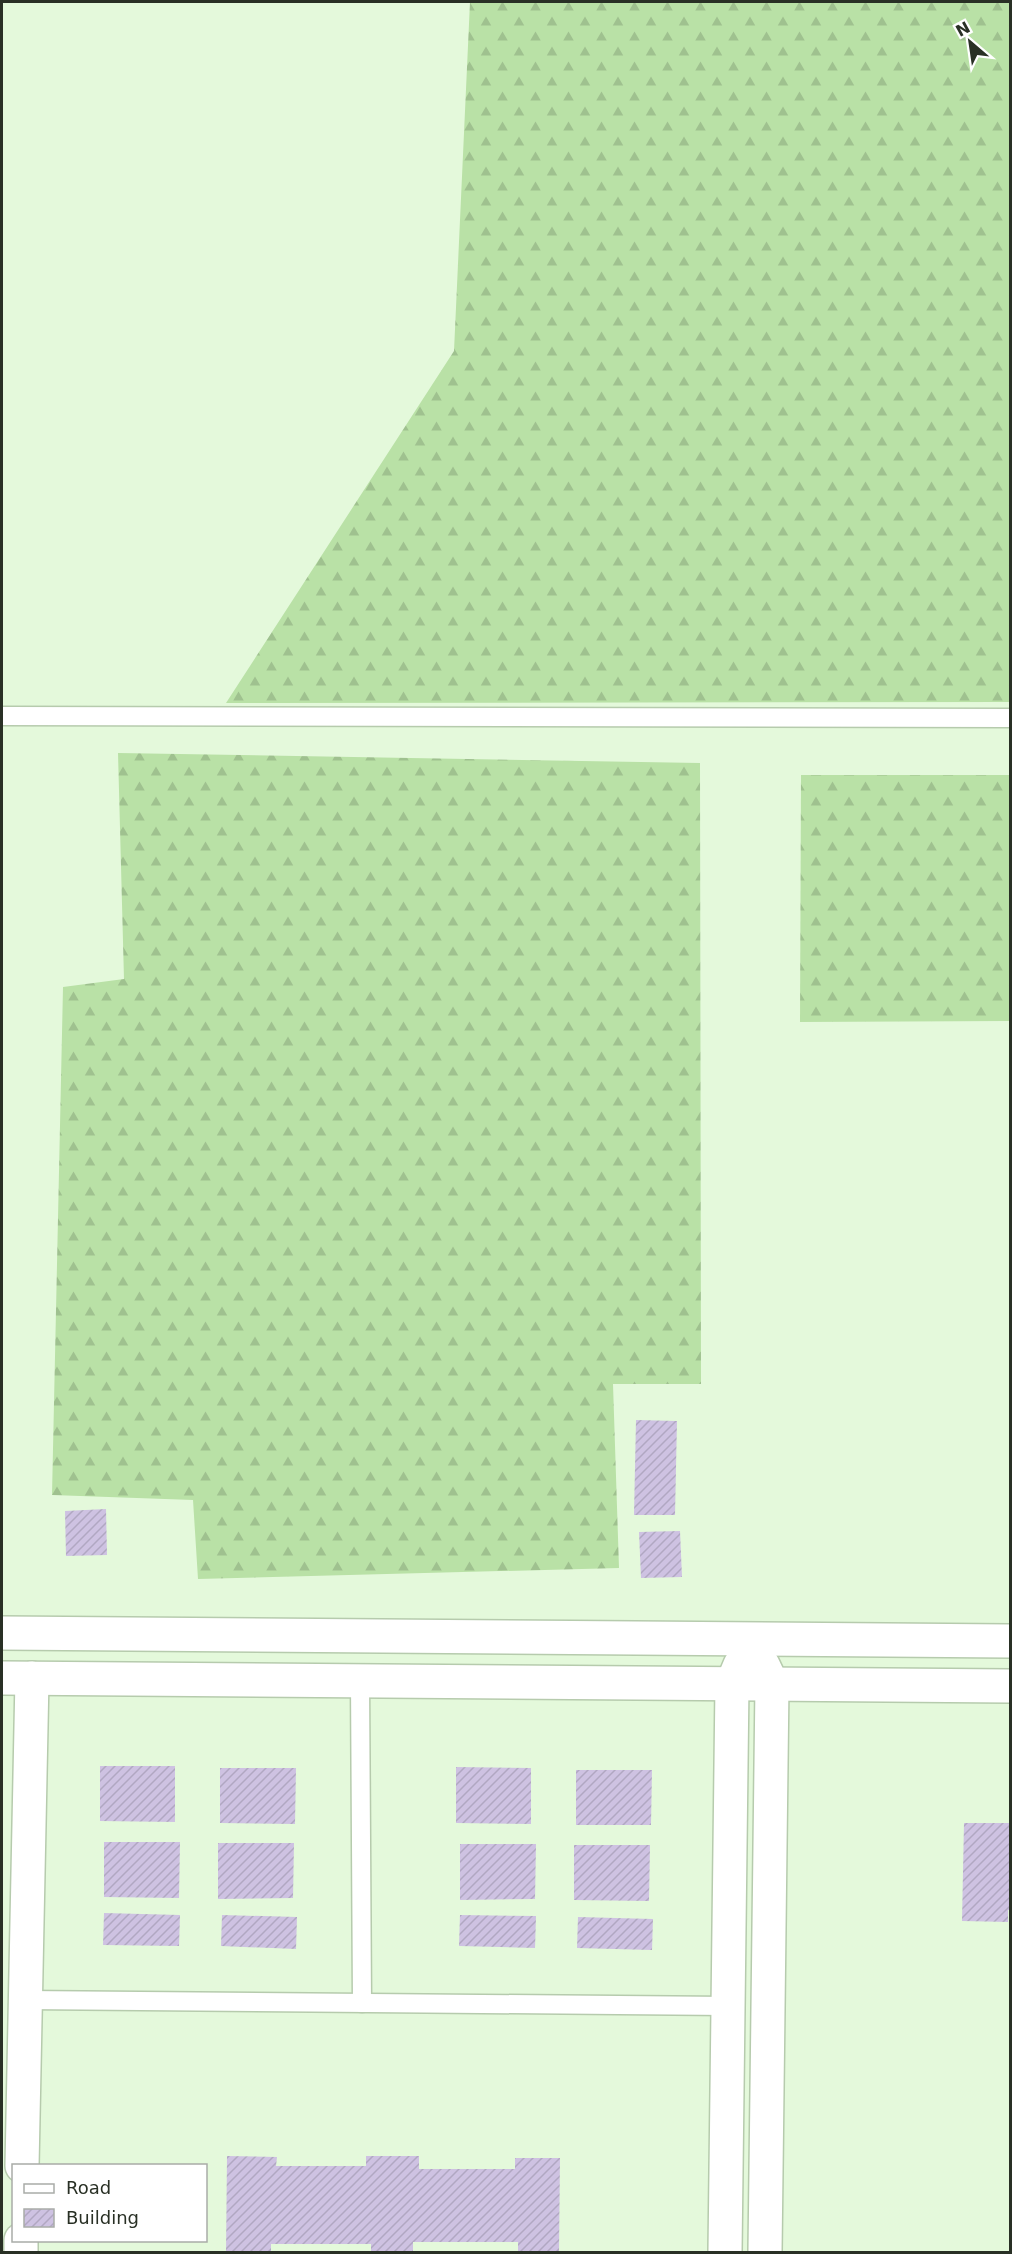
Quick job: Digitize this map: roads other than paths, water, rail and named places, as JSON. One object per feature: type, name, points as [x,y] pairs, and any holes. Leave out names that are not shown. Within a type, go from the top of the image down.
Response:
[{"type":"street","points":[[2,1633],[1011,1641]]},
{"type":"street","points":[[725,2253],[732,1684],[752,1639]]},
{"type":"street","points":[[752,1639],[772,1684],[765,2253]]},
{"type":"street","points":[[22,2164],[25,2000],[17,1678],[1011,1686]]},
{"type":"lane","points":[[2,716],[1011,718]]},
{"type":"lane","points":[[360,1681],[362,2003]]},
{"type":"lane","points":[[25,2000],[728,2006]]}]
